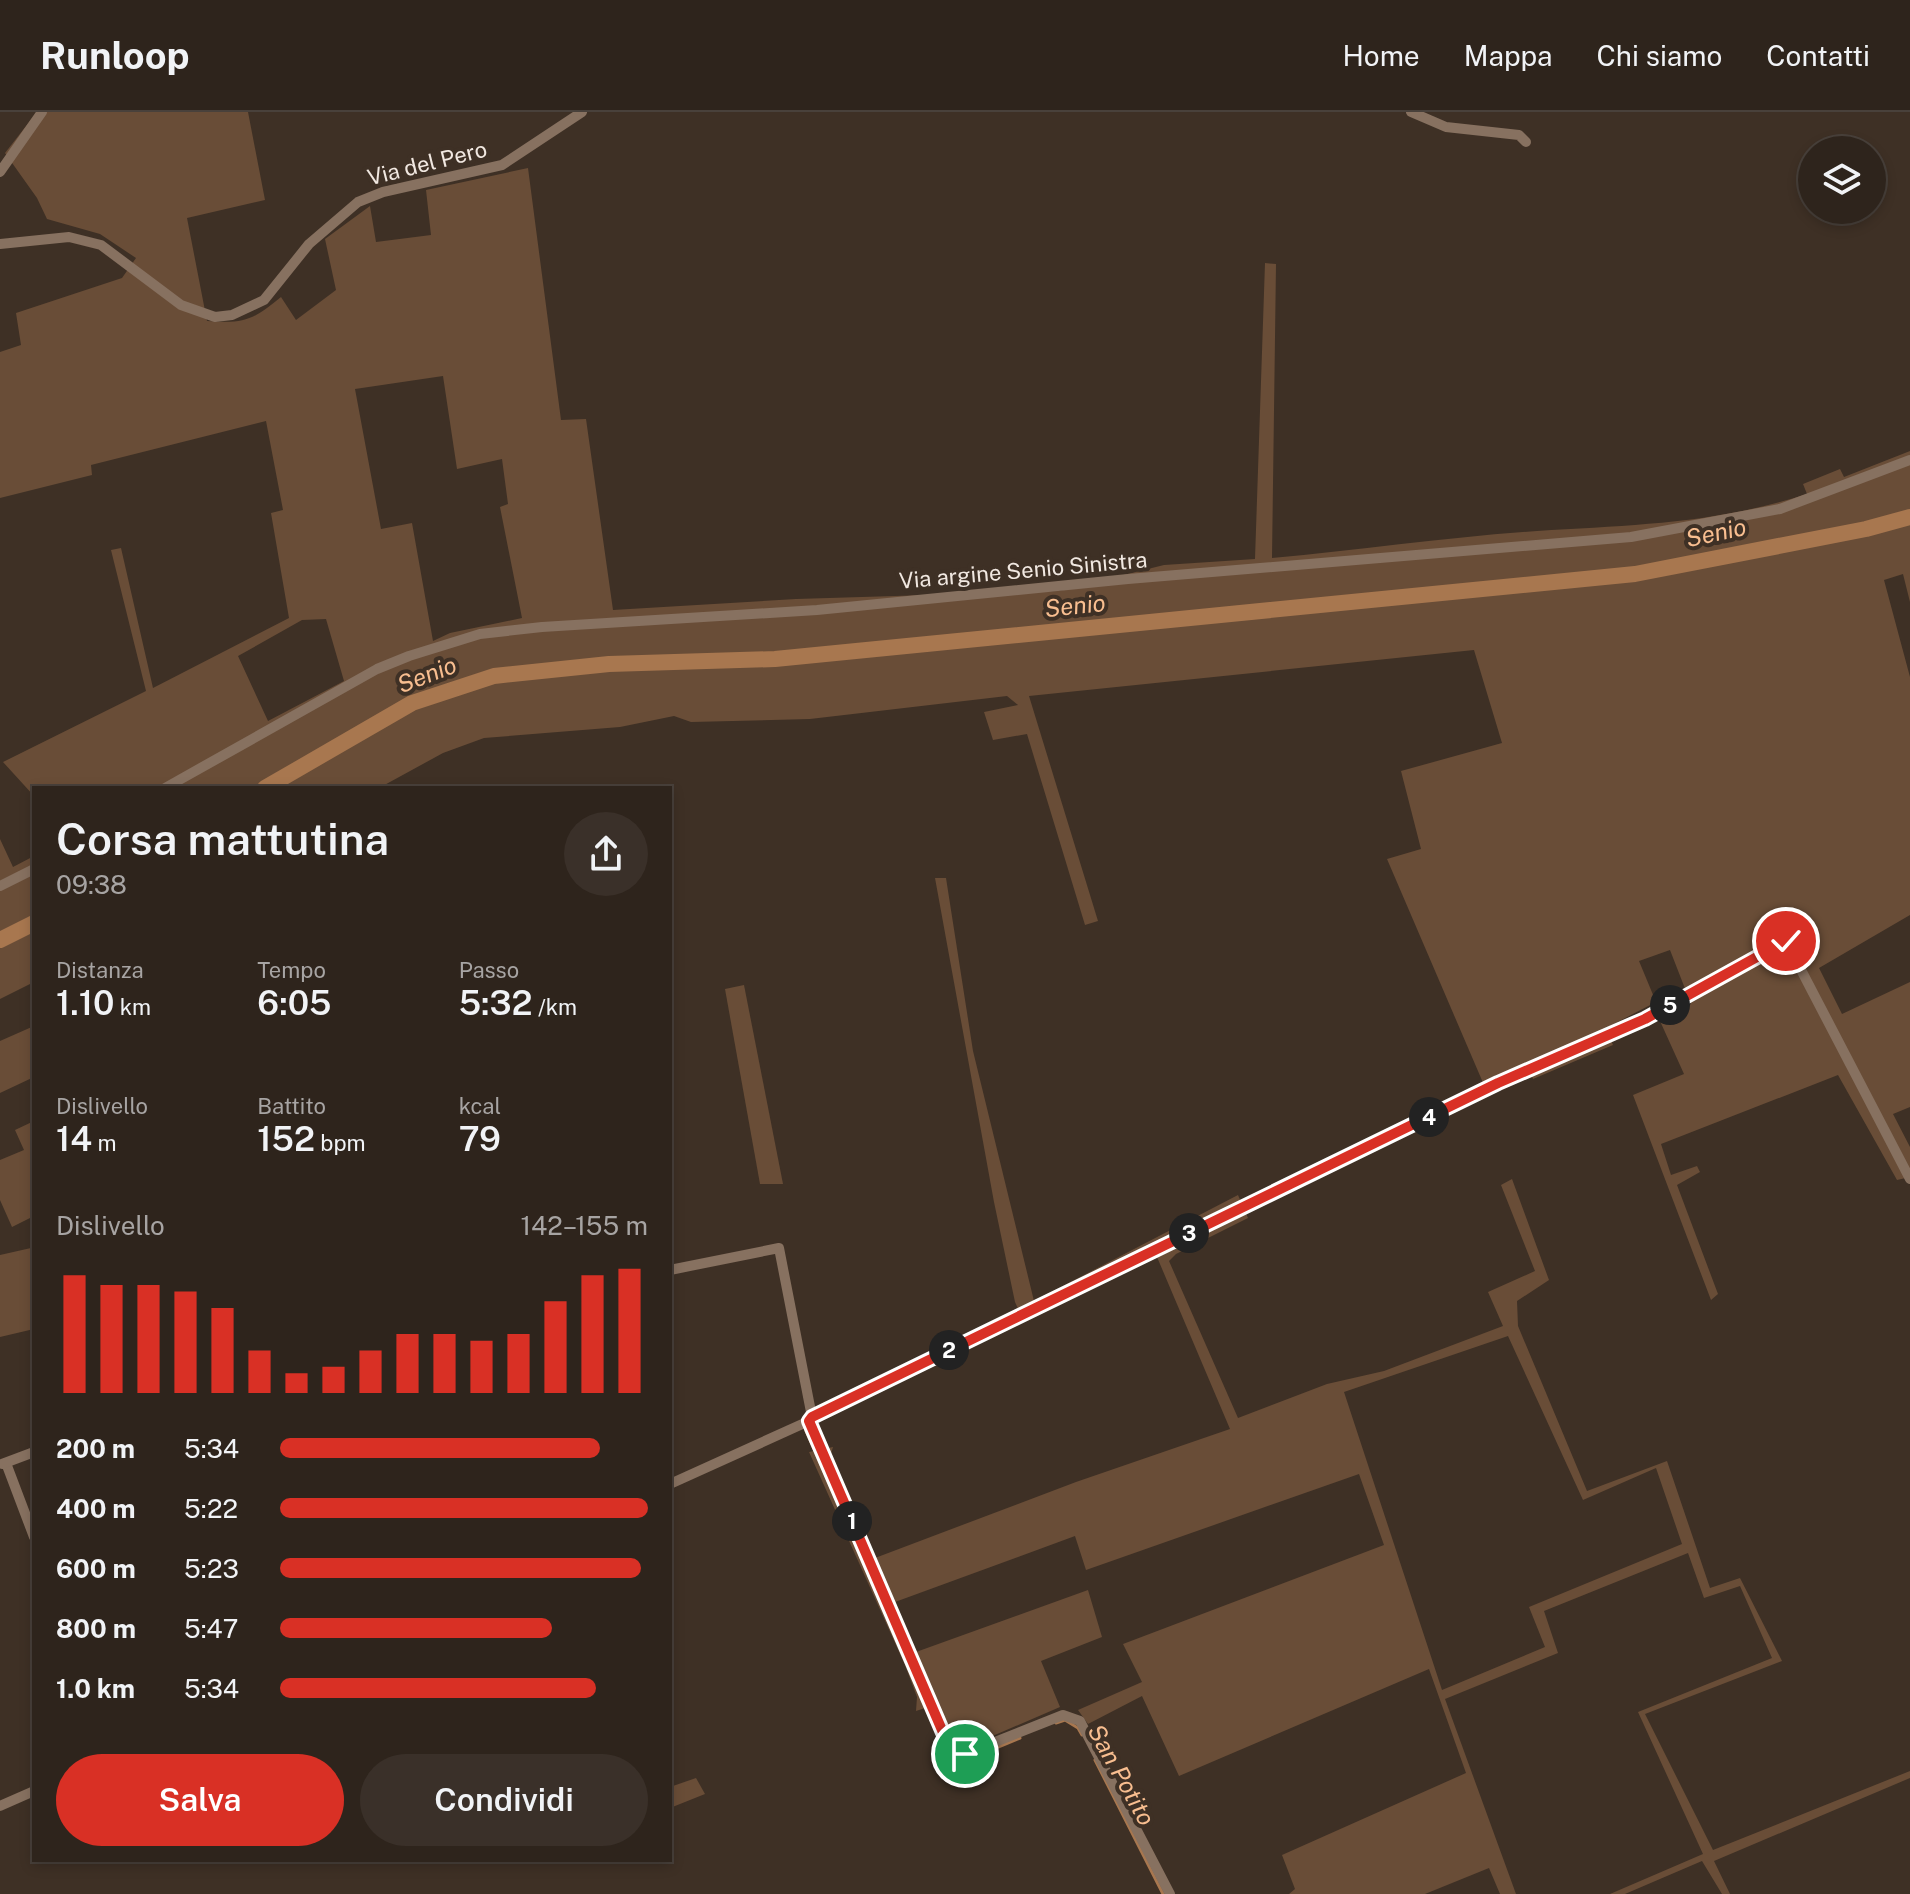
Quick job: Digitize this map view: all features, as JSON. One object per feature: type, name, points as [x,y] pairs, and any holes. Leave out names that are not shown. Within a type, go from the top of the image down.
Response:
[{"type":"street","points":[[0,172],[42,112]]},
{"type":"street","name":"Via del Pero","points":[[0,244],[69,237],[101,245],[181,305],[215,317],[232,315],[264,300],[309,244],[358,202],[383,192],[502,165],[582,112]]},
{"type":"street","points":[[1411,112],[1446,127],[1519,135],[1526,142]]},
{"type":"street","name":"Via argine Senio Sinistra","points":[[169,786],[377,669],[480,634],[542,627],[817,610],[1128,579],[1631,537],[1780,509],[1910,460]]},
{"type":"street","points":[[0,886],[32,870]]},
{"type":"street","points":[[672,1483],[810,1419],[1498,1083],[1645,1019],[1786,941],[1910,1179]]},
{"type":"street","points":[[672,1270],[779,1248],[810,1419],[951,1751],[959,1756],[1063,1715],[1080,1721],[1170,1894]]},
{"type":"street","points":[[32,1453],[3,1464],[32,1532]]},
{"type":"street","points":[[0,1806],[32,1792]]},
{"type":"shaded area","points":[[37,112],[248,112],[265,200],[187,218],[207,321],[248,319],[281,297],[296,320],[336,290],[325,239],[370,206],[376,242],[431,235],[426,190],[528,168],[561,420],[586,419],[613,610],[796,599],[1059,591],[1164,565],[1255,559],[1265,263],[1276,264],[1272,558],[1537,531],[1640,525],[1739,512],[1807,494],[1803,484],[1840,469],[1844,477],[1910,451],[1910,602],[1903,574],[1884,580],[1910,677],[1910,915],[1819,968],[1842,1014],[1910,982],[1910,1107],[1893,1114],[1910,1147],[1910,1177],[1897,1180],[1838,1075],[1661,1144],[1671,1175],[1697,1166],[1700,1172],[1677,1185],[1718,1294],[1711,1300],[1633,1095],[1684,1074],[1660,1021],[1691,1004],[1670,950],[1639,961],[1656,1002],[1606,1028],[1613,1045],[1533,1079],[1527,1064],[1484,1085],[1387,859],[1421,849],[1401,771],[1502,743],[1474,650],[1029,696],[1098,921],[1085,925],[1027,734],[993,740],[984,712],[1018,705],[1007,696],[810,719],[691,722],[674,716],[620,727],[484,738],[443,753],[383,786],[32,786],[32,794],[3,762],[146,691],[111,550],[121,548],[153,688],[289,618],[271,513],[283,510],[266,421],[91,465],[92,475],[0,498],[0,352],[21,345],[16,313],[122,278],[136,258],[100,234],[47,219],[37,198],[5,153]],"holes":[[[443,376],[457,469],[502,459],[508,504],[500,507],[522,618],[450,633],[433,641],[412,523],[381,529],[355,389]],[[326,619],[344,681],[268,721],[238,656],[302,620]]]},
{"type":"shaded area","points":[[0,839],[13,867],[32,857],[32,983],[0,999]]},
{"type":"shaded area","points":[[935,878],[946,878],[973,1051],[1034,1301],[1238,1195],[1248,1218],[1176,1254],[1169,1261],[1238,1418],[1327,1384],[1384,1371],[1503,1326],[1488,1292],[1535,1271],[1501,1185],[1512,1179],[1549,1280],[1517,1301],[1518,1326],[1587,1491],[1667,1461],[1710,1588],[1740,1578],[1782,1661],[1645,1714],[1713,1850],[1910,1771],[1910,1778],[1714,1861],[1730,1894],[1722,1894],[1702,1861],[1625,1894],[1610,1894],[1703,1854],[1638,1712],[1772,1658],[1740,1586],[1704,1598],[1688,1553],[1544,1611],[1558,1653],[1445,1699],[1516,1894],[1500,1894],[1489,1868],[1425,1894],[1289,1894],[1295,1889],[1282,1855],[1466,1773],[1429,1669],[1179,1776],[1142,1696],[1088,1724],[1078,1710],[1142,1682],[1123,1644],[1384,1545],[1359,1474],[1086,1570],[1075,1536],[895,1602],[916,1652],[1088,1590],[1102,1637],[1041,1661],[1060,1707],[967,1747],[955,1741],[937,1704],[916,1711],[917,1697],[905,1665],[809,1452],[833,1447],[830,1457],[875,1558],[1076,1482],[1230,1429],[1157,1257],[1023,1320],[1015,1302]],"holes":[[[1508,1336],[1583,1500],[1656,1468],[1682,1544],[1529,1607],[1545,1647],[1442,1690],[1344,1392]]]},
{"type":"shaded area","points":[[744,985],[783,1184],[760,1184],[725,989]]},
{"type":"shaded area","points":[[32,1027],[32,1078],[0,1093],[0,1041]]},
{"type":"shaded area","points":[[32,1122],[32,1217],[12,1227],[0,1200],[0,1160],[24,1150],[15,1130]]},
{"type":"shaded area","points":[[31,1248],[32,1329],[0,1337],[0,1255]]},
{"type":"shaded area","points":[[696,1778],[705,1794],[672,1807],[672,1786]]},
{"type":"waterway","name":"Senio","points":[[268,786],[412,703],[494,676],[609,664],[775,659],[1635,574],[1866,529],[1910,517]]},
{"type":"waterway","name":"Senio","points":[[0,940],[32,924]]},
{"type":"waterway","name":"San Potito","points":[[806,1431],[885,1610]]},
{"type":"waterway","name":"San Potito","points":[[1056,1723],[1065,1720],[1078,1728],[1082,1735]]},
{"type":"waterway","name":"San Potito","points":[[948,1752],[950,1757],[962,1762],[1020,1738]]},
{"type":"waterway","name":"San Potito","points":[[1095,1760],[1163,1894]]},
{"type":"route","points":[[965,1754],[959,1756],[951,1751],[809,1421],[812,1417],[1498,1083],[1645,1019],[1786,941]]}]
